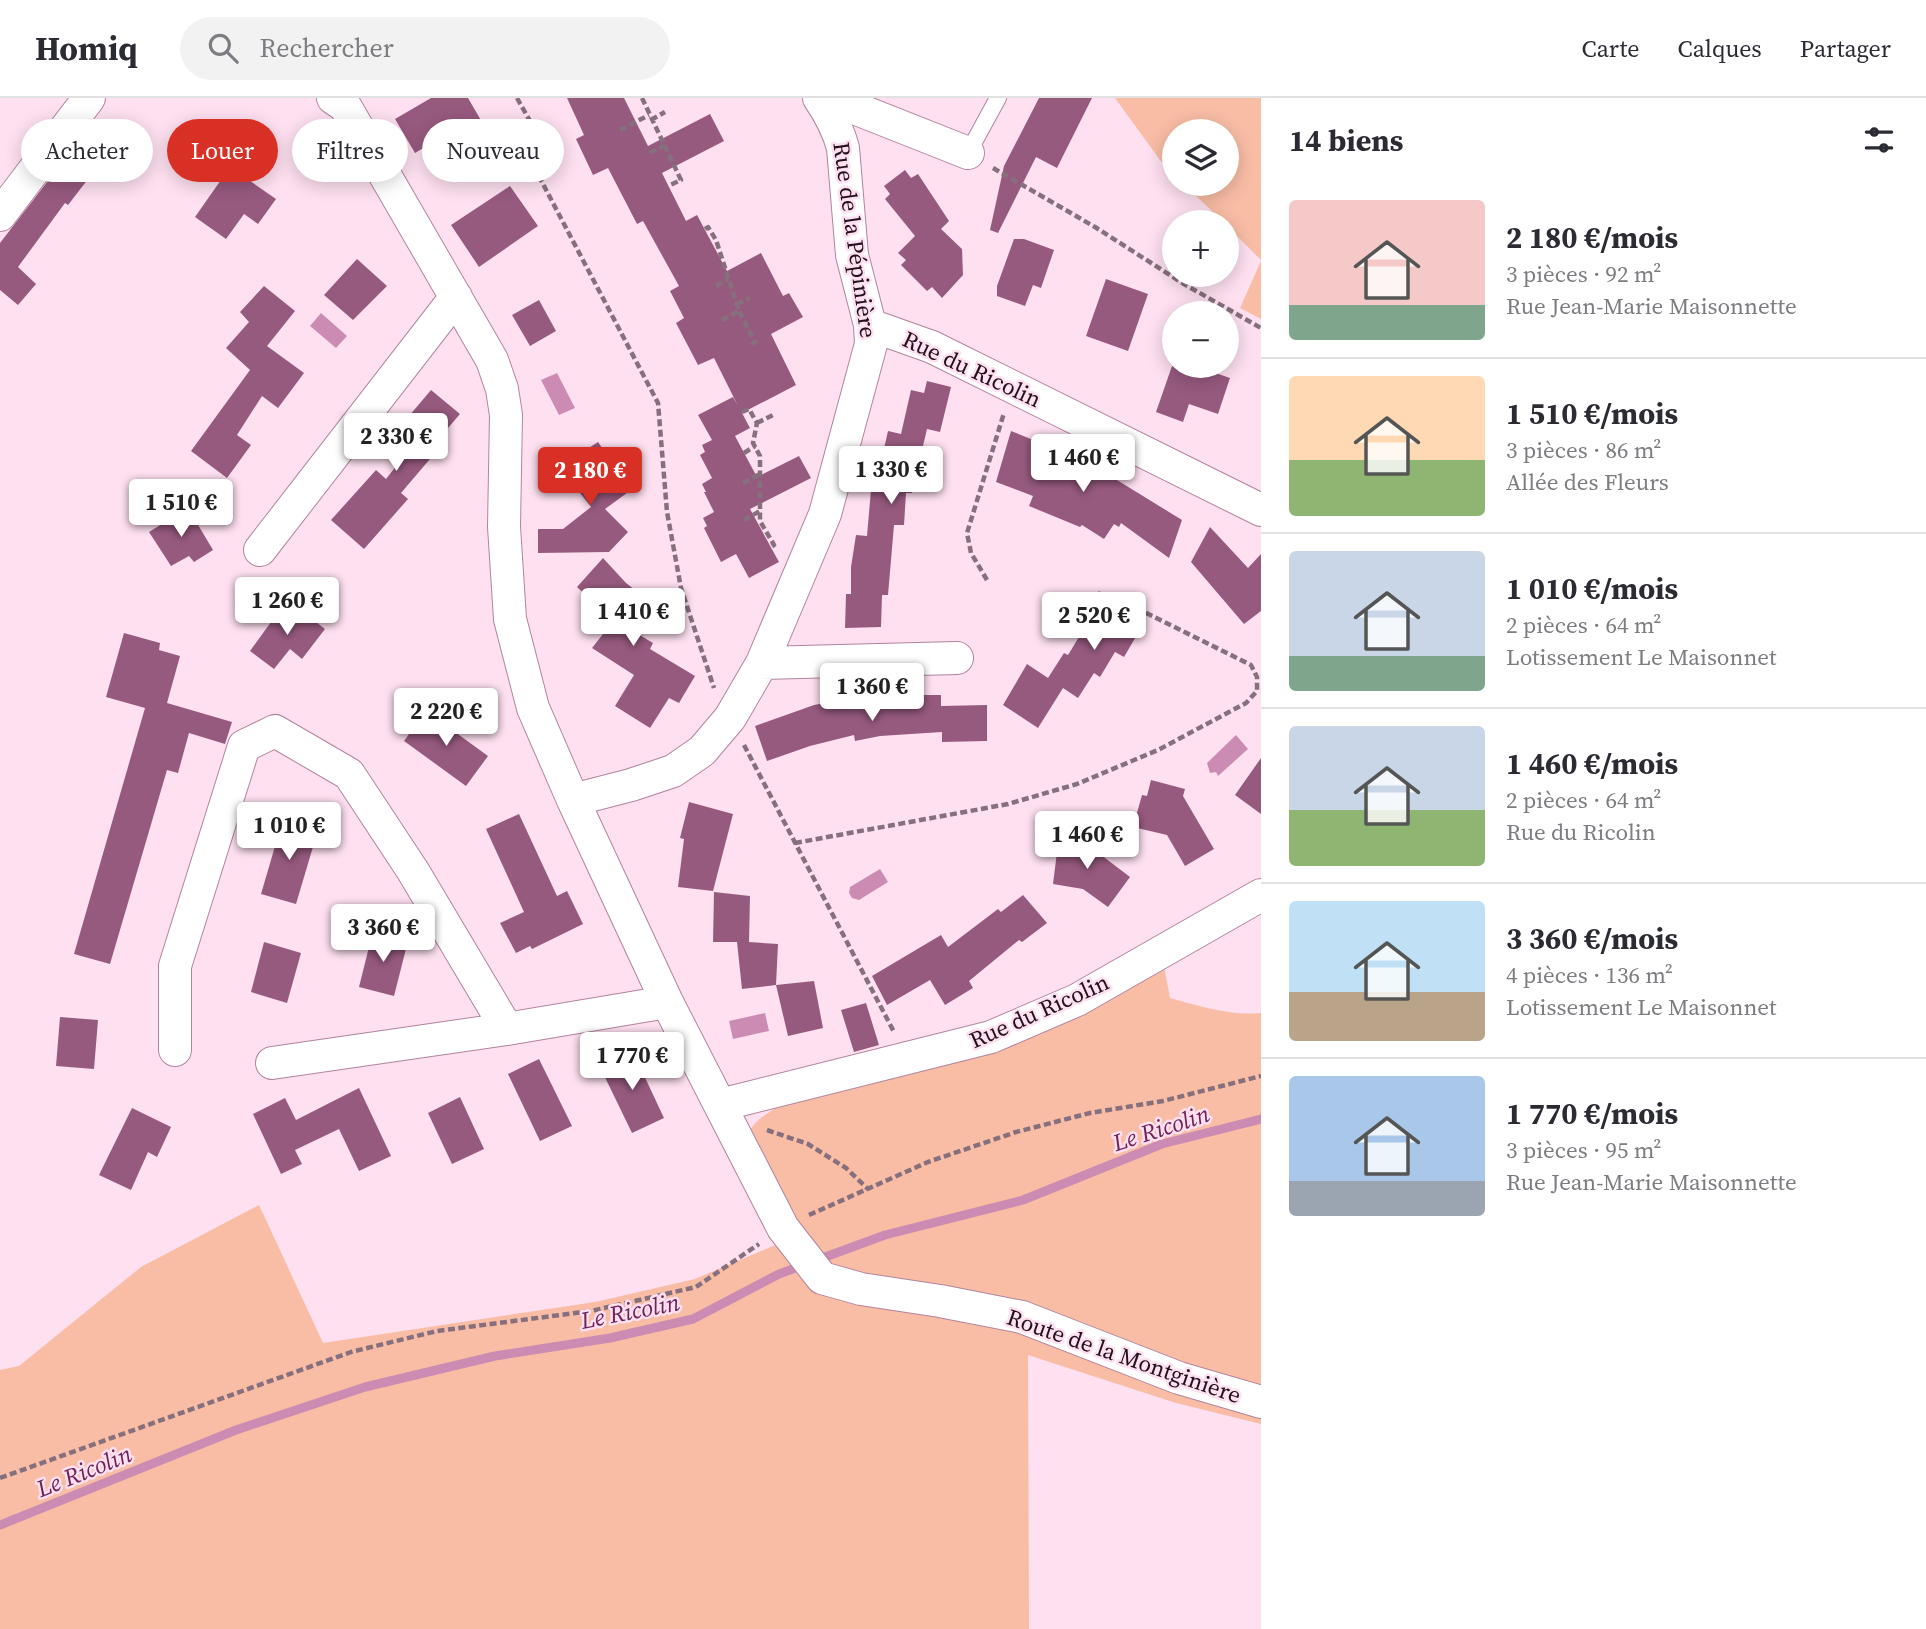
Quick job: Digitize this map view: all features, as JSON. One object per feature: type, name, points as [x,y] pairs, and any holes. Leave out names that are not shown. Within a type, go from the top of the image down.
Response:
[{"type":"street","points":[[0,215],[89,98]]},
{"type":"street","name":"Rue de la Pépinière","points":[[573,800],[673,771],[702,751],[730,718],[762,663],[825,514],[871,344],[870,325],[852,255],[841,140],[832,117],[819,98]]},
{"type":"street","points":[[829,98],[968,153]]},
{"type":"street","points":[[347,101],[492,360],[502,389],[506,415],[504,527],[510,619],[533,708],[667,1002],[783,1228]]},
{"type":"street","points":[[260,550],[456,297]]},
{"type":"street","name":"Rue du Ricolin","points":[[870,325],[932,346],[1261,510]]},
{"type":"street","points":[[762,663],[957,658]]},
{"type":"street","points":[[174,1050],[175,966],[244,746],[275,731],[349,774],[413,871],[507,1029]]},
{"type":"street","name":"Rue du Ricolin","points":[[720,1105],[991,1037],[1077,1000],[1261,895]]},
{"type":"street","points":[[272,1063],[507,1029],[667,1002]]},
{"type":"street","name":"Route de la Montginière","points":[[783,1228],[822,1278],[861,1289],[1022,1317],[1179,1378],[1261,1402]]},
{"type":"lane","points":[[968,153],[998,98]]},
{"type":"path","points":[[517,98],[548,153],[533,165],[657,403],[667,512],[681,588],[714,689],[898,1040]]},
{"type":"path","points":[[642,98],[681,180],[668,187]]},
{"type":"path","points":[[620,130],[665,112]]},
{"type":"path","points":[[650,153],[664,146]]},
{"type":"path","points":[[968,153],[1261,328]]},
{"type":"path","points":[[705,229],[708,227],[719,251],[739,311],[755,342],[752,344]]},
{"type":"path","points":[[710,256],[719,251]]},
{"type":"path","points":[[716,286],[728,279]]},
{"type":"path","points":[[737,304],[750,298]]},
{"type":"path","points":[[722,320],[739,311]]},
{"type":"path","points":[[987,580],[971,553],[967,533],[1012,386]]},
{"type":"path","points":[[741,412],[749,409],[757,423],[753,443],[763,454],[760,474],[760,521],[774,545],[771,547]]},
{"type":"path","points":[[757,423],[773,415]]},
{"type":"path","points":[[744,453],[755,446]]},
{"type":"path","points":[[743,483],[760,474]]},
{"type":"path","points":[[744,520],[760,511]]},
{"type":"path","points":[[795,843],[1008,804],[1077,784],[1158,750],[1246,703],[1257,691],[1256,677],[1251,665],[1114,597],[1096,593],[1081,599]]},
{"type":"path","points":[[0,1478],[351,1352],[437,1331],[591,1311],[696,1287],[783,1228],[928,1162],[1016,1132],[1090,1113],[1163,1101],[1261,1076]]},
{"type":"path","points":[[764,1128],[808,1144],[846,1168],[869,1189]]},
{"type":"shaded area","points":[[1115,98],[1261,98],[1261,260],[1239,238],[1239,210],[1211,210],[1196,196],[1239,196],[1239,119],[1162,119],[1162,162]]},
{"type":"shaded area","points":[[1261,261],[1261,319],[1240,308]]},
{"type":"shaded area","points":[[321,313],[347,336],[336,348],[310,326]]},
{"type":"shaded area","points":[[557,373],[575,408],[559,415],[541,380]]},
{"type":"shaded area","points":[[1236,735],[1248,749],[1218,776],[1216,772],[1210,773],[1207,763]]},
{"type":"shaded area","points":[[880,869],[888,882],[859,900],[852,898],[850,887]]},
{"type":"shaded area","points":[[1164,966],[1170,998],[1226,1012],[1261,1013],[1261,1424],[1176,1403],[1028,1355],[1029,1629],[0,1629],[0,1370],[19,1366],[141,1267],[259,1205],[323,1343],[595,1302],[695,1279],[799,1235],[747,1135],[767,1114],[783,1104]]},
{"type":"shaded area","points":[[765,1013],[769,1031],[733,1039],[729,1021]]},
{"type":"building","points":[[431,98],[468,98],[480,119],[422,119],[422,149],[415,153],[408,141],[408,119],[395,119]]},
{"type":"building","points":[[567,98],[624,98],[648,146],[710,114],[724,141],[662,173],[686,221],[697,215],[727,271],[761,253],[783,296],[789,293],[803,317],[771,334],[796,385],[742,413],[750,428],[735,436],[757,477],[799,456],[811,478],[750,509],[779,562],[749,578],[736,554],[721,562],[704,528],[707,526],[703,518],[714,512],[702,484],[712,478],[700,455],[705,452],[702,445],[712,440],[698,415],[733,397],[738,406],[714,358],[698,365],[676,323],[684,318],[670,291],[679,286],[643,221],[637,224],[608,168],[593,175],[576,139],[584,135]]},
{"type":"building","points":[[1039,98],[1092,98],[1057,168],[1036,157],[998,233],[990,230],[1004,166]]},
{"type":"building","points":[[905,170],[911,178],[918,174],[949,221],[941,229],[962,249],[963,275],[942,298],[932,287],[927,291],[901,265],[906,260],[898,253],[915,236],[885,199],[890,194],[884,186]]},
{"type":"building","points":[[47,182],[86,182],[68,205],[65,203],[18,267],[36,284],[18,305],[0,290],[0,243]]},
{"type":"building","points":[[220,182],[252,182],[276,199],[258,224],[244,214],[226,239],[195,217]]},
{"type":"building","points":[[510,186],[538,226],[479,267],[451,225]]},
{"type":"building","points":[[1014,239],[1024,239],[1054,250],[1041,288],[1033,285],[1025,306],[997,296],[997,286]]},
{"type":"building","points":[[357,259],[387,286],[353,320],[324,295]]},
{"type":"building","points":[[1106,279],[1148,294],[1128,351],[1086,336]]},
{"type":"building","points":[[264,286],[295,311],[267,346],[304,373],[278,408],[262,396],[237,435],[251,445],[227,478],[191,451],[250,370],[226,348],[249,322],[240,312]]},
{"type":"building","points":[[539,300],[556,331],[530,346],[512,315]]},
{"type":"building","points":[[1168,378],[1230,378],[1218,414],[1189,404],[1183,422],[1156,412]]},
{"type":"building","points":[[927,381],[951,387],[940,432],[927,429],[912,493],[906,493],[904,525],[894,525],[888,595],[882,595],[881,627],[845,628],[846,594],[851,594],[851,567],[856,535],[867,536],[871,490],[876,491],[879,461],[881,462],[888,431],[901,434],[911,390],[924,393]]},
{"type":"building","points":[[431,390],[460,414],[436,442],[441,446],[401,493],[408,499],[364,549],[331,520],[376,470],[386,479],[414,443],[398,429]]},
{"type":"building","points":[[1011,431],[1053,448],[1051,452],[1097,473],[1099,469],[1182,520],[1169,558],[1121,523],[1119,527],[1114,524],[1104,539],[1082,525],[1080,527],[1029,506],[1033,496],[996,482]]},
{"type":"building","points":[[598,442],[631,490],[605,509],[628,532],[609,552],[538,553],[538,529],[563,529],[591,507],[570,480],[574,478],[564,464]]},
{"type":"building","points":[[188,508],[213,550],[194,562],[189,556],[171,566],[149,532]]},
{"type":"building","points":[[1210,527],[1248,568],[1261,554],[1261,611],[1244,624],[1191,562]]},
{"type":"building","points":[[603,558],[626,583],[647,599],[626,627],[601,610],[577,587]]},
{"type":"building","points":[[294,605],[325,629],[302,659],[290,649],[274,669],[250,651],[279,611],[285,616]]},
{"type":"building","points":[[1107,608],[1141,628],[1124,657],[1115,652],[1100,677],[1094,673],[1078,698],[1048,678],[1064,653],[1068,655],[1082,632],[1090,637]]},
{"type":"building","points":[[614,620],[653,643],[650,649],[695,676],[679,703],[669,698],[650,728],[615,706],[634,675],[592,648]]},
{"type":"building","points":[[124,633],[160,643],[159,650],[180,656],[167,703],[232,722],[225,744],[189,733],[178,773],[167,770],[110,964],[74,954],[145,708],[106,697]]},
{"type":"building","points":[[1027,664],[1063,688],[1038,728],[1003,705]]},
{"type":"building","points":[[914,695],[941,695],[941,706],[987,705],[987,741],[942,742],[942,732],[880,736],[855,741],[854,735],[767,761],[755,726],[814,705],[846,699],[848,706]]},
{"type":"building","points":[[426,711],[488,756],[466,786],[404,741]]},
{"type":"building","points":[[1261,758],[1261,814],[1235,795]]},
{"type":"building","points":[[1151,780],[1185,789],[1183,796],[1214,849],[1185,866],[1167,835],[1133,827],[1142,795],[1147,796]]},
{"type":"building","points":[[689,802],[733,814],[713,891],[678,887],[684,839],[680,838]]},
{"type":"building","points":[[519,814],[557,896],[567,891],[583,924],[532,949],[530,946],[516,953],[500,923],[524,912],[486,829]]},
{"type":"building","points":[[283,819],[318,830],[296,904],[261,894]]},
{"type":"building","points":[[1059,836],[1080,839],[1130,877],[1108,907],[1083,889],[1053,884]]},
{"type":"building","points":[[714,892],[750,896],[749,942],[778,944],[776,985],[742,989],[737,942],[713,942]]},
{"type":"building","points":[[1023,895],[1047,923],[1022,942],[1019,940],[969,981],[973,988],[945,1005],[930,980],[887,1005],[872,976],[941,935],[948,947],[998,909],[1001,912]]},
{"type":"building","points":[[373,931],[408,941],[394,996],[359,987]]},
{"type":"building","points":[[264,942],[301,953],[287,1003],[251,992]]},
{"type":"building","points":[[814,981],[823,1028],[788,1036],[776,985]]},
{"type":"building","points":[[866,1003],[879,1045],[854,1052],[841,1010]]},
{"type":"building","points":[[60,1017],[98,1020],[94,1069],[56,1066]]},
{"type":"building","points":[[633,1052],[664,1118],[632,1133],[600,1067]]},
{"type":"building","points":[[539,1059],[572,1126],[540,1141],[508,1074]]},
{"type":"building","points":[[359,1088],[391,1156],[359,1171],[339,1129],[295,1150],[302,1164],[281,1174],[253,1114],[285,1098],[296,1120]]},
{"type":"building","points":[[460,1097],[484,1149],[452,1164],[428,1113]]},
{"type":"building","points":[[132,1108],[171,1127],[157,1157],[148,1152],[131,1190],[99,1175]]},
{"type":"waterway","name":"Le Ricolin","points":[[817,1260],[885,1235],[1023,1200],[1162,1144],[1261,1119]]},
{"type":"waterway","name":"Le Ricolin","points":[[0,1525],[236,1430],[365,1387],[495,1356],[610,1338],[693,1319],[779,1274],[804,1265]]}]
